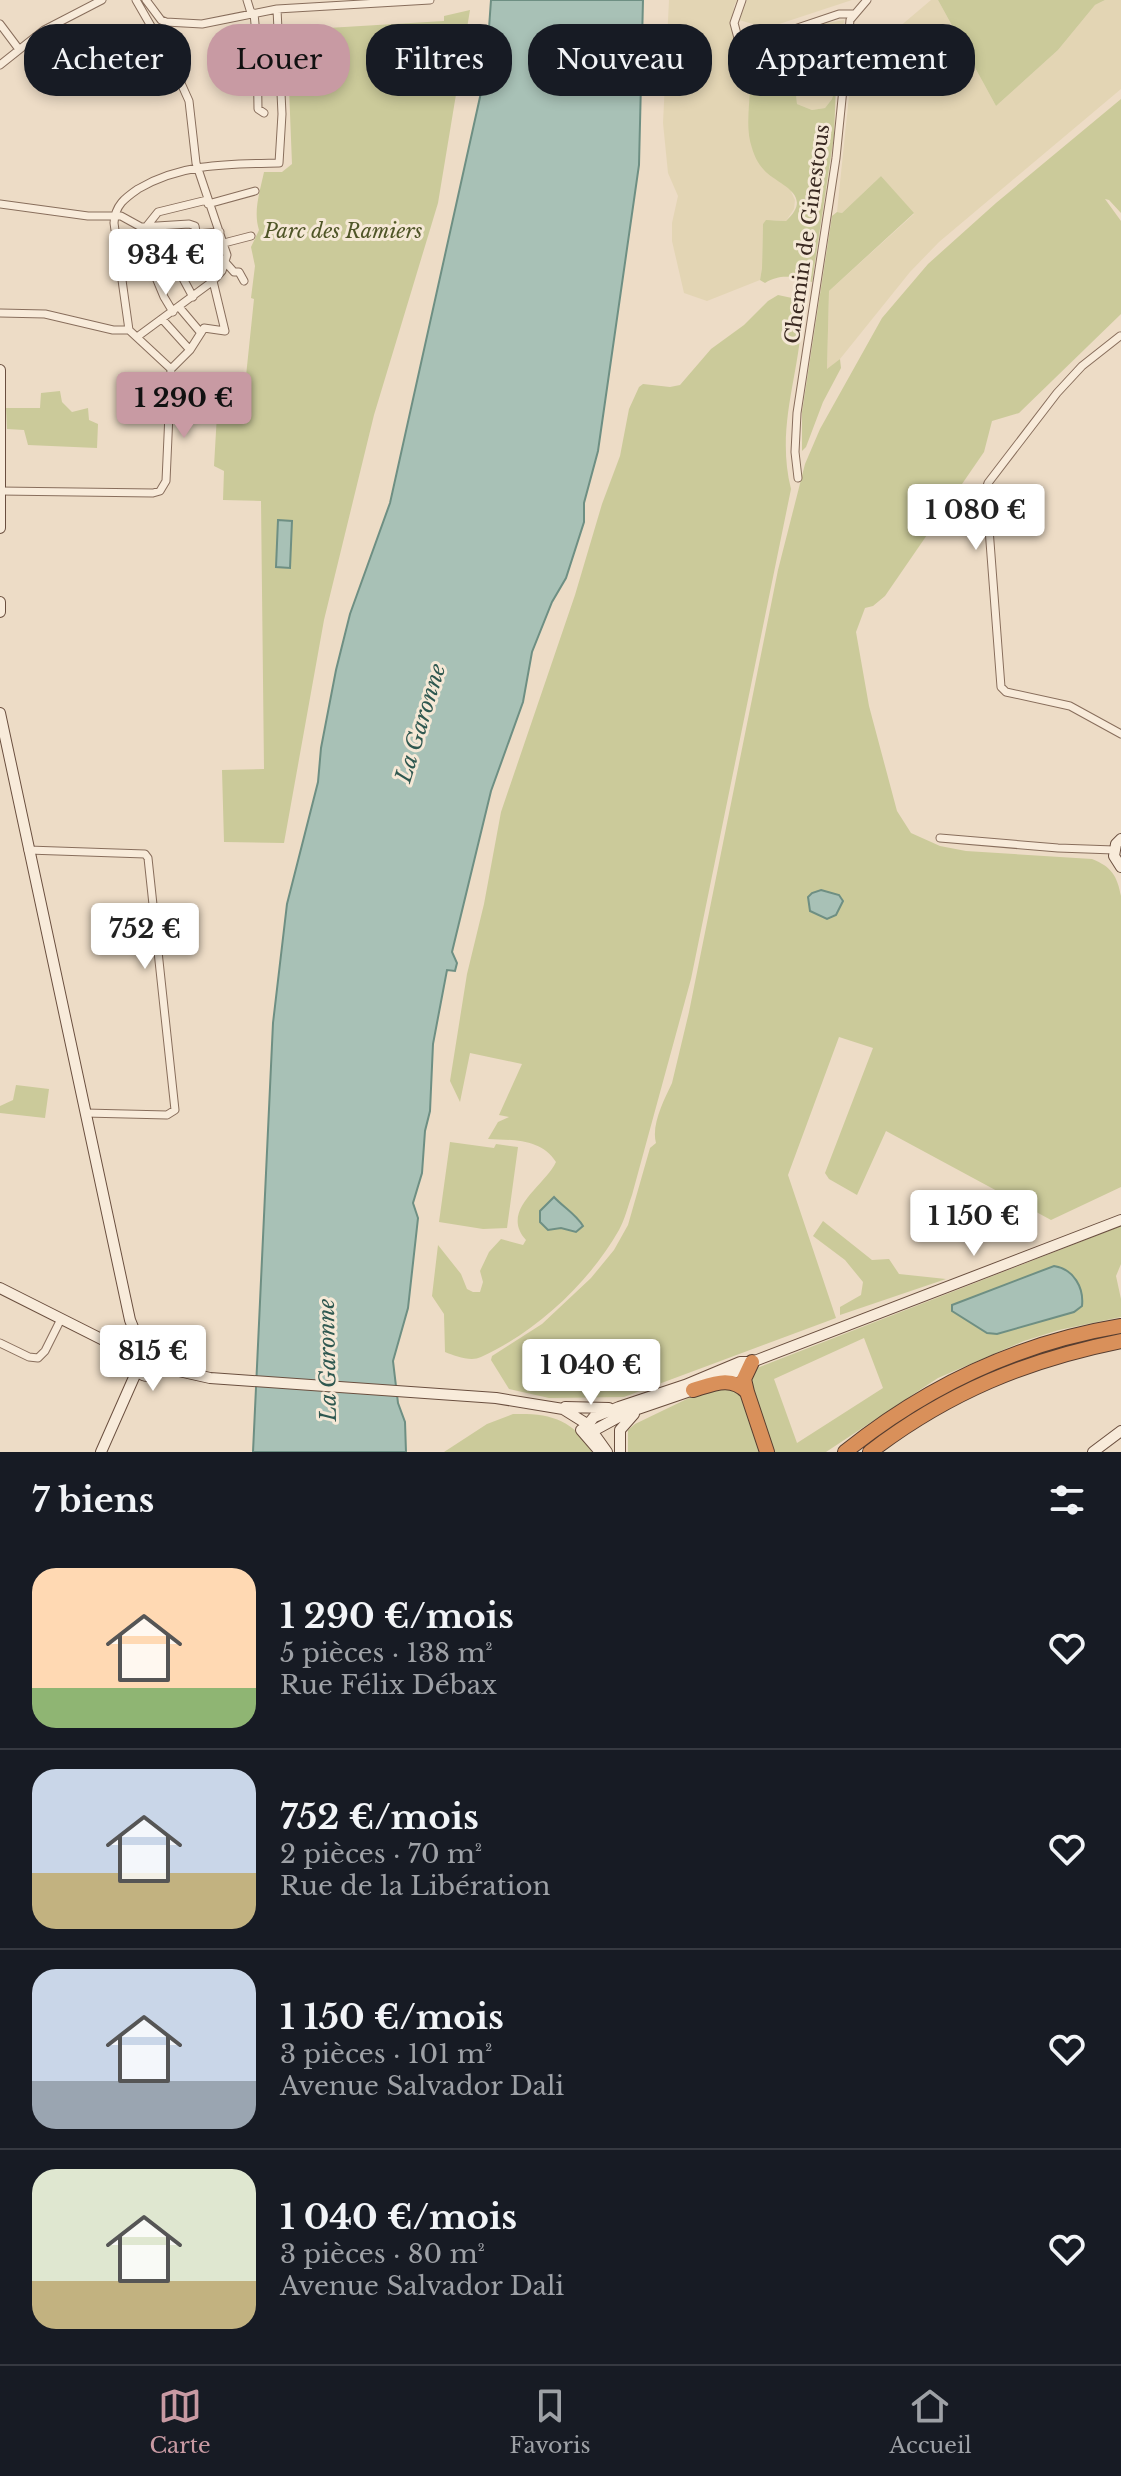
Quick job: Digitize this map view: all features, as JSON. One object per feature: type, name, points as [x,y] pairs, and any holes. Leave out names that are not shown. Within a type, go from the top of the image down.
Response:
[{"type":"highway","points":[[845,1452],[893,1415],[995,1361],[1041,1344],[1121,1326]]},
{"type":"highway","points":[[870,1452],[936,1405],[977,1385],[1054,1357],[1121,1341]]},
{"type":"highway","points":[[752,1362],[744,1379],[767,1452]]},
{"type":"highway","points":[[693,1390],[726,1381],[747,1392]]},
{"type":"main road","points":[[0,370],[0,528]]},
{"type":"main road","points":[[0,602],[0,612]]},
{"type":"main road","points":[[0,713],[130,1320],[146,1362],[156,1370],[130,1385]]},
{"type":"main road","points":[[1121,839],[1114,850],[1116,862],[1121,867]]},
{"type":"main road","points":[[588,1429],[693,1390],[743,1369],[752,1362],[1121,1220]]},
{"type":"main road","points":[[0,1288],[146,1362],[170,1369],[210,1378],[496,1398],[563,1409],[588,1429],[607,1452]]},
{"type":"main road","points":[[146,1362],[140,1373],[149,1375],[170,1369]]},
{"type":"main road","points":[[101,1452],[130,1385],[146,1362]]},
{"type":"main road","points":[[588,1429],[594,1417],[740,1362],[752,1362]]},
{"type":"main road","points":[[547,1406],[619,1407]]},
{"type":"main road","points":[[620,1452],[620,1430],[628,1418],[643,1409]]},
{"type":"main road","points":[[588,1429],[600,1452]]},
{"type":"main road","points":[[1093,1452],[1121,1431]]},
{"type":"street","points":[[0,65],[44,30],[102,0]]},
{"type":"street","points":[[136,0],[186,91],[198,167],[224,243],[226,263],[234,272],[239,272],[244,281]]},
{"type":"street","points":[[146,0],[161,20],[202,24],[277,9],[430,0]]},
{"type":"street","points":[[247,0],[257,46],[258,109],[264,113]]},
{"type":"street","points":[[742,0],[735,16],[736,31],[743,42],[750,44],[839,14],[854,14],[867,0]]},
{"type":"street","points":[[171,369],[129,330],[114,217],[125,197],[151,182],[198,167],[279,163],[282,114],[277,9]]},
{"type":"street","name":"Chemin de Ginestous","points":[[798,478],[795,452],[797,413],[836,158],[850,20],[854,14]]},
{"type":"street","points":[[0,24],[18,48]]},
{"type":"street","points":[[146,227],[158,212],[255,191]]},
{"type":"street","points":[[0,204],[121,216],[146,227],[195,226],[199,247],[185,258],[119,261]]},
{"type":"street","points":[[197,234],[220,232]]},
{"type":"street","points":[[224,243],[251,236]]},
{"type":"street","points":[[173,260],[193,297]]},
{"type":"street","points":[[149,261],[164,297],[201,333]]},
{"type":"street","points":[[137,337],[213,281],[226,263]]},
{"type":"street","points":[[0,491],[160,491],[166,481],[171,369],[209,327],[225,331],[213,281]]},
{"type":"street","points":[[0,313],[45,314],[113,330],[129,330]]},
{"type":"street","points":[[162,319],[190,350]]},
{"type":"street","points":[[1121,336],[1082,366],[1057,393],[986,489],[1001,687],[1006,692],[1070,706],[1121,734]]},
{"type":"street","points":[[940,838],[1114,850]]},
{"type":"street","points":[[28,850],[145,854],[148,858],[175,1110],[167,1115],[85,1113]]},
{"type":"street","points":[[0,1343],[38,1358],[45,1351],[61,1319]]},
{"type":"shaded area","points":[[669,0],[737,0],[732,24],[728,24],[728,96],[757,96],[771,176],[789,187],[795,200],[794,209],[786,221],[773,220],[763,224],[760,280],[707,301],[684,293],[672,241],[678,196],[668,173],[663,123],[664,96],[712,96],[712,24],[668,24]]},
{"type":"shaded area","points":[[747,0],[852,0],[779,24],[753,24],[739,20]]},
{"type":"shaded area","points":[[931,0],[938,0],[951,24],[903,24]]},
{"type":"shaded area","points":[[1105,0],[1121,0],[1121,89],[939,242],[910,272],[840,359],[827,370],[829,291],[914,214],[881,176],[842,213],[837,212],[849,96],[975,96],[975,68],[996,106],[1058,50],[1095,5]]},
{"type":"shaded area","points":[[844,20],[844,24],[821,24]]},
{"type":"shaded area","points":[[796,96],[833,96],[825,108],[812,110],[797,104]]},
{"type":"green space","points":[[938,0],[1105,0],[1095,5],[1058,50],[996,106],[975,68],[975,24],[951,24]]},
{"type":"green space","name":"Parc des Ramiers","points":[[470,10],[468,24],[394,24],[444,21],[444,16]]},
{"type":"green space","name":"Parc des Ramiers","points":[[366,26],[366,96],[456,96],[438,203],[374,415],[324,620],[284,843],[224,842],[222,770],[264,769],[261,501],[223,500],[224,471],[214,466],[219,380],[246,376],[254,299],[251,298],[255,266],[251,247],[259,230],[259,194],[264,172],[282,172],[292,164],[289,96],[350,96],[350,27]]},
{"type":"green space","points":[[749,96],[796,96],[797,104],[812,110],[825,108],[836,96],[834,136],[812,282],[788,277],[765,283],[760,280],[763,224],[766,220],[786,221],[797,204],[791,191],[762,168],[756,159],[748,116]]},
{"type":"green space","points":[[1121,99],[1121,213],[1105,199],[1121,221],[1121,314],[1019,413],[992,421],[984,452],[885,596],[873,606],[865,608],[856,632],[869,706],[897,811],[911,833],[940,846],[966,851],[1092,859],[1109,869],[1115,878],[1121,896],[1121,1187],[1051,1220],[886,1131],[857,1195],[829,1179],[825,1173],[873,1048],[839,1037],[788,1175],[836,1318],[624,1397],[549,1398],[509,1389],[491,1360],[492,1356],[542,1324],[591,1278],[614,1250],[628,1225],[650,1148],[656,1143],[657,1121],[672,1083],[689,1012],[778,570],[805,464],[820,429],[882,318],[928,264]]},
{"type":"green space","points":[[881,176],[914,213],[829,291],[827,369],[840,359],[841,368],[802,451],[802,412],[832,216],[842,213]]},
{"type":"green space","points":[[778,295],[792,298],[802,311],[787,421],[787,466],[791,489],[691,979],[632,1195],[621,1226],[607,1250],[559,1304],[501,1347],[477,1358],[458,1357],[445,1352],[444,1314],[432,1296],[438,1245],[461,1274],[467,1289],[480,1292],[483,1282],[480,1271],[489,1252],[501,1239],[523,1245],[526,1240],[519,1229],[521,1208],[556,1162],[550,1154],[535,1145],[488,1139],[498,1122],[509,1117],[499,1115],[522,1064],[470,1053],[460,1102],[450,1081],[467,974],[501,812],[575,595],[620,456],[629,409],[639,387],[643,384],[680,385],[711,349]]},
{"type":"green space","points":[[60,391],[62,402],[72,412],[88,408],[89,420],[98,424],[97,448],[28,445],[24,430],[7,429],[6,408],[40,408],[41,393]]},
{"type":"green space","points":[[16,1085],[49,1089],[45,1118],[0,1113],[0,1106],[13,1100]]},
{"type":"green space","points":[[450,1142],[494,1148],[496,1144],[518,1147],[507,1228],[483,1229],[439,1222]]},
{"type":"green space","points":[[823,1221],[872,1260],[889,1259],[899,1274],[946,1279],[840,1315],[840,1307],[861,1295],[863,1282],[845,1260],[813,1236]]},
{"type":"green space","points":[[1121,1226],[1121,1264],[1116,1276],[1121,1317],[1024,1341],[938,1378],[826,1452],[773,1452],[749,1382],[757,1368]],"holes":[[[864,1338],[883,1388],[797,1443],[774,1379]]]},
{"type":"green space","points":[[723,1387],[738,1390],[743,1398],[761,1452],[628,1452],[628,1430],[635,1424],[693,1396]]},
{"type":"green space","points":[[513,1414],[559,1420],[577,1432],[592,1452],[444,1452],[487,1424]]},
{"type":"water","name":"La Garonne","points":[[491,0],[643,0],[642,24],[528,24],[528,96],[641,96],[639,165],[598,451],[584,503],[584,522],[566,578],[552,602],[532,652],[523,702],[491,791],[452,952],[457,963],[455,971],[447,970],[433,1044],[430,1111],[422,1173],[413,1203],[418,1218],[408,1308],[393,1361],[398,1403],[405,1422],[406,1452],[253,1452],[273,1023],[287,904],[318,782],[321,748],[350,614],[390,503],[480,96],[512,96],[512,24],[489,24]]},
{"type":"water","points":[[278,520],[292,521],[290,568],[276,567]]},
{"type":"water","points":[[821,890],[839,895],[843,901],[836,915],[827,919],[810,911],[808,897]]},
{"type":"water","points":[[554,1197],[583,1226],[576,1232],[561,1228],[548,1230],[540,1222],[540,1211]]},
{"type":"water","points":[[1054,1266],[1072,1275],[1079,1286],[1082,1306],[1074,1312],[997,1334],[987,1333],[952,1311],[952,1305]]}]
